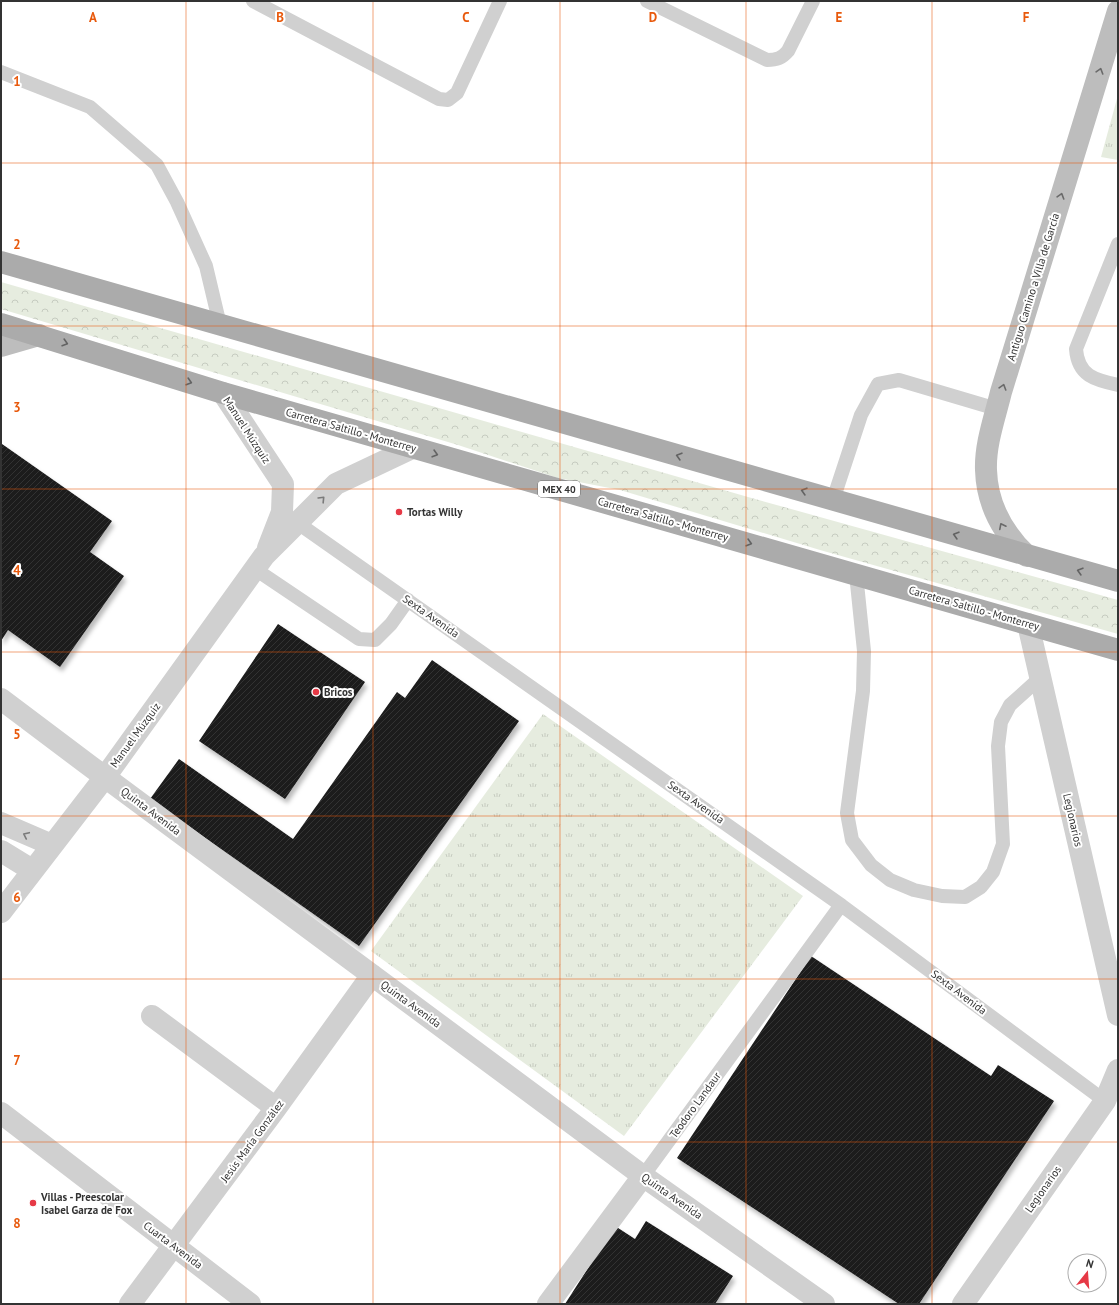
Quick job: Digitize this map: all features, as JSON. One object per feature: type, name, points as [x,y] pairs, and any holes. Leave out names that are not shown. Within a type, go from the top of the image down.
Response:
[{"type":"main road","name":"Antiguo Camino a Villa de García","points":[[1027,556],[1006,533],[990,495],[986,469],[990,439],[997,409],[1118,12]]},
{"type":"main road","points":[[1,262],[1118,581]]},
{"type":"main road","name":"Carretera Saltillo - Monterrey","points":[[1,324],[223,393],[1118,650]]},
{"type":"main road","points":[[4,349],[39,335]]},
{"type":"street","name":"Manuel Múzquiz","points":[[223,393],[283,484],[290,517]]},
{"type":"street","name":"Manuel Múzquiz","points":[[1,912],[105,777],[260,563],[290,517],[336,484],[412,448]]},
{"type":"street","name":"Legionarios","points":[[1028,624],[1118,1015]]},
{"type":"street","name":"Quinta Avenida","points":[[1,699],[644,1176],[824,1304]]},
{"type":"street","points":[[1,823],[52,846]]},
{"type":"street","points":[[1,851],[32,870]]},
{"type":"street","name":"Jesús María González","points":[[130,1304],[276,1108],[372,975]]},
{"type":"street","points":[[152,1016],[276,1108]]},
{"type":"street","name":"Legionarios","points":[[963,1304],[1104,1101],[1118,1070]]},
{"type":"street","name":"Cuarta Avenida","points":[[1,1113],[250,1304]]},
{"type":"street","name":"Teodoro Landaur","points":[[548,1304],[644,1176]]},
{"type":"lane","points":[[253,1],[438,99],[448,100],[457,93],[500,1]]},
{"type":"lane","points":[[647,1],[767,60],[775,60],[783,57],[788,51],[813,1]]},
{"type":"lane","points":[[1,72],[90,107],[157,165],[177,202],[206,266],[220,325]]},
{"type":"lane","points":[[1118,244],[1076,349],[1077,360],[1083,370],[1096,380],[1118,385]]},
{"type":"lane","points":[[833,500],[861,415],[878,384],[899,380],[997,409]]},
{"type":"lane","name":"Sexta Avenida","points":[[290,517],[841,905],[1104,1101]]},
{"type":"lane","points":[[260,563],[359,638],[367,641],[375,640],[391,624],[408,600]]},
{"type":"lane","points":[[856,574],[864,651],[863,691],[847,813],[852,840],[871,865],[890,880],[914,890],[942,896],[965,896],[981,887],[993,872],[1003,844],[998,746],[1001,722],[1010,705],[1040,678]]},
{"type":"lane","name":"Teodoro Landaur","points":[[644,1176],[841,905]]},
{"type":"green space","points":[[1118,95],[1118,160],[1101,157]]},
{"type":"green space","points":[[1,282],[748,497],[1118,600],[1118,634],[820,550],[620,490],[558,478],[458,445],[1,309]]},
{"type":"green space","points":[[543,714],[803,896],[624,1136],[371,951]]},
{"type":"building","points":[[2,444],[112,521],[90,552],[124,576],[60,667],[8,630],[1,641]]},
{"type":"building","points":[[278,624],[365,682],[285,799],[199,741]]},
{"type":"building","points":[[432,660],[519,721],[359,946],[150,799],[179,759],[293,839],[397,692],[405,698]]},
{"type":"building","points":[[811,956],[991,1076],[998,1065],[1054,1101],[919,1304],[899,1304],[677,1158]]},
{"type":"building","points":[[646,1221],[733,1276],[715,1304],[565,1304],[615,1226],[635,1239]]},
{"type":"place","name":"Tortas Willy","points":[[399,512]]},
{"type":"place","name":"Bricos","points":[[316,692]]},
{"type":"place","name":"Villas - Preescolar Isabel Garza de Fox","points":[[33,1203]]}]
